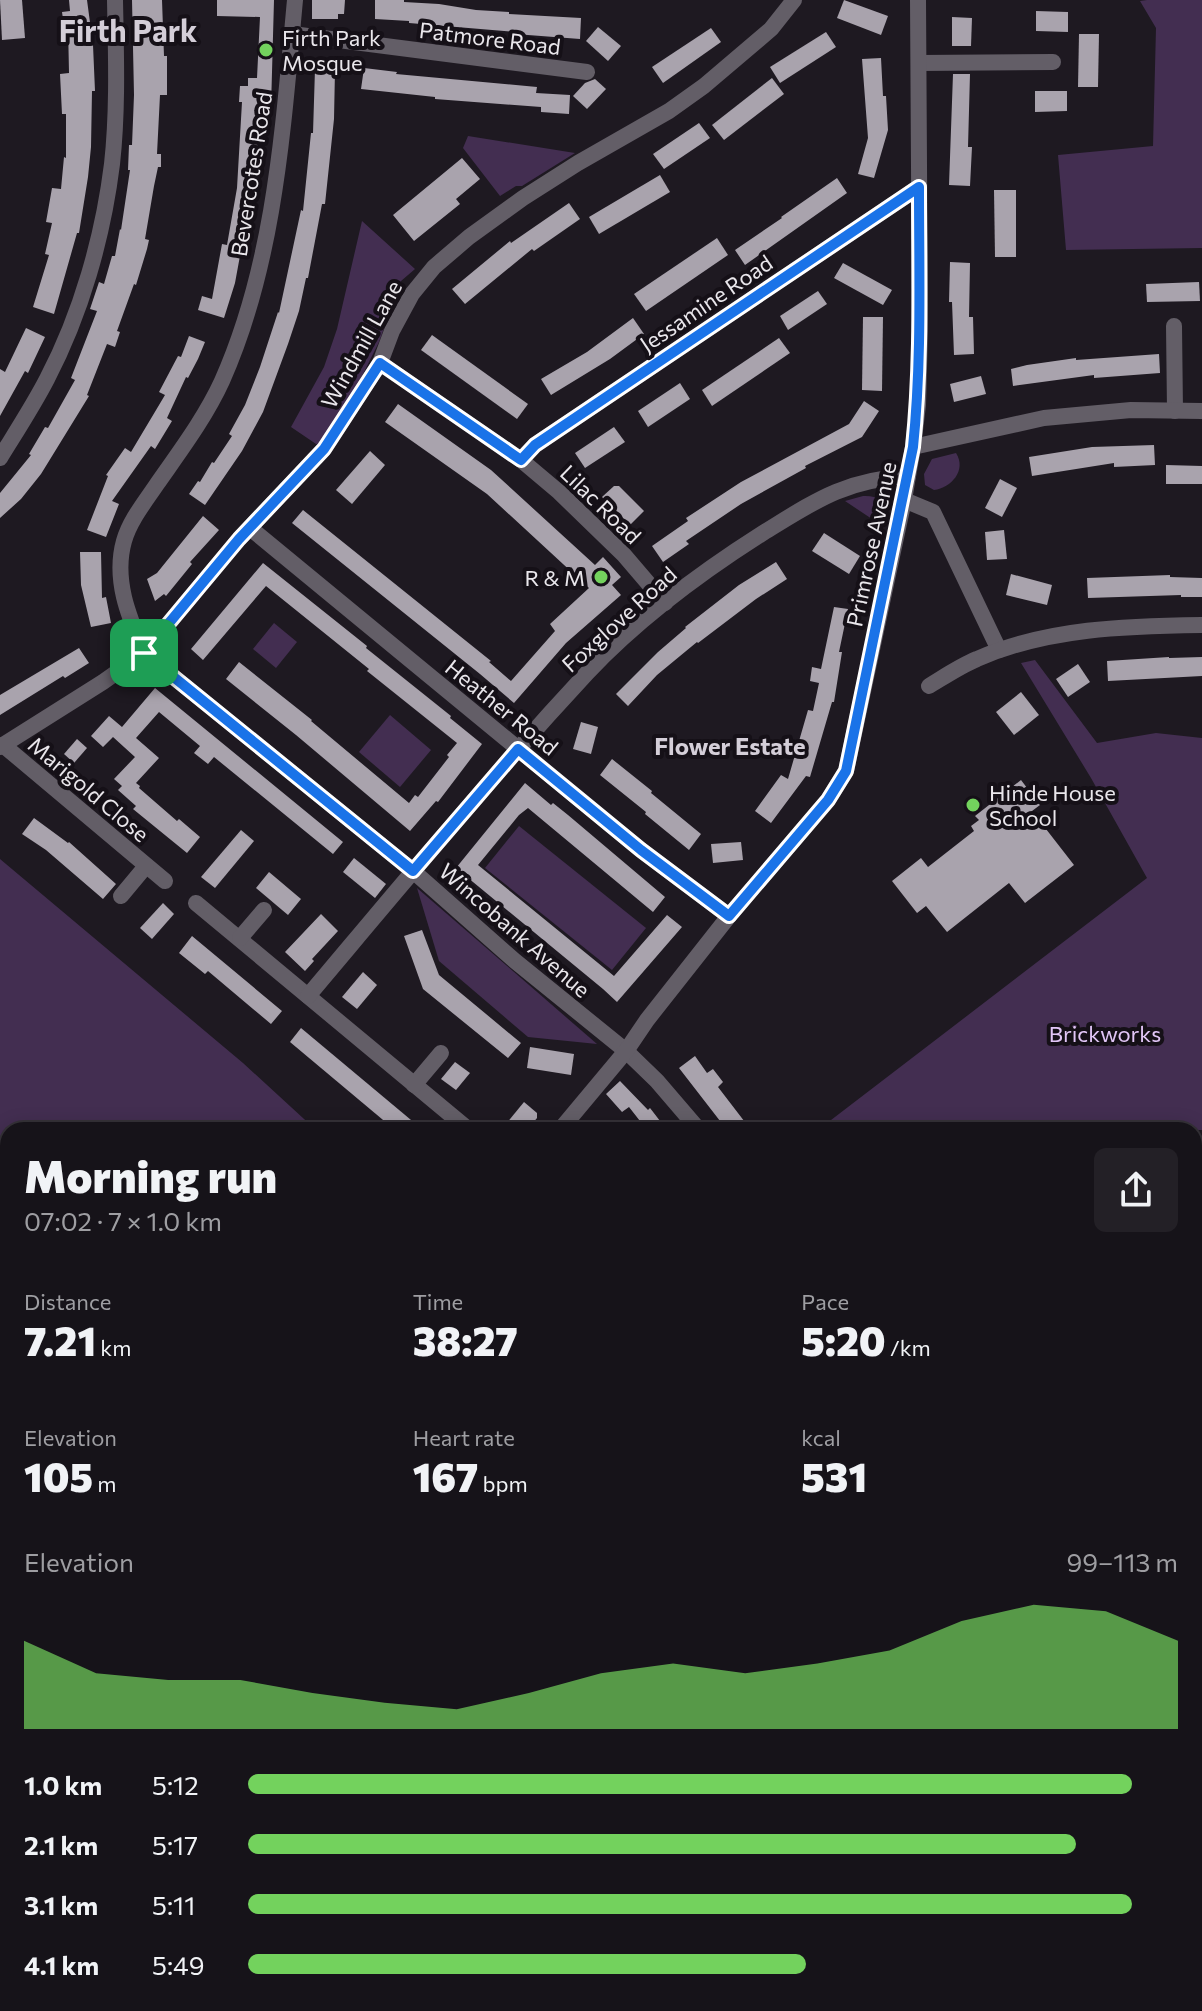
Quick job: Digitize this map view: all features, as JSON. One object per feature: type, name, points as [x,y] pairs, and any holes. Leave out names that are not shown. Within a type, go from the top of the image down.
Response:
[{"type":"street","points":[[0,458],[47,378],[68,334],[106,204],[112,161],[115,0]]},
{"type":"street","name":"Bevercotes Road","points":[[144,653],[123,598],[119,569],[123,543],[130,523],[198,425],[221,382],[243,329],[266,242],[279,160],[295,0]]},
{"type":"street","name":"Windmill Lane","points":[[2,746],[144,653],[250,528],[324,449],[380,363],[392,331],[412,294],[434,267],[523,198],[669,111],[704,86],[771,29],[794,0]]},
{"type":"street","name":"Primrose Avenue","points":[[567,1122],[626,1051],[729,916],[828,800],[846,771],[904,500],[918,405],[918,0]]},
{"type":"street","name":"Patmore Road","points":[[292,34],[587,72]]},
{"type":"street","points":[[919,63],[1053,62]]},
{"type":"street","name":"Jessamine Road","points":[[521,460],[535,445],[919,187]]},
{"type":"street","points":[[1174,326],[1175,411]]},
{"type":"street","name":"Lilac Road","points":[[380,363],[521,460],[624,555],[665,603]]},
{"type":"street","points":[[913,447],[1044,418],[1131,410],[1202,411]]},
{"type":"street","name":"Foxglove Road","points":[[308,996],[518,749],[588,672],[665,603],[739,549],[822,497],[850,485],[908,476]]},
{"type":"street","points":[[904,500],[933,512],[999,650]]},
{"type":"street","name":"Heather Road","points":[[250,528],[641,850],[729,916]]},
{"type":"street","points":[[929,686],[974,660],[1050,637],[1104,628],[1202,625]]},
{"type":"street","name":"Wincobank Avenue","points":[[144,653],[413,871],[546,987],[626,1051],[692,1122]]},
{"type":"street","name":"Marigold Close","points":[[2,746],[165,881]]},
{"type":"street","name":"Marigold Close","points":[[121,896],[146,866]]},
{"type":"street","points":[[196,903],[459,1122]]},
{"type":"street","points":[[240,938],[264,910]]},
{"type":"street","points":[[414,1085],[441,1053]]},
{"type":"green space","points":[[1202,0],[1202,248],[1066,250],[1058,155],[1153,146],[1156,28],[1140,1]]},
{"type":"green space","points":[[468,136],[575,153],[500,196],[463,148]]},
{"type":"green space","points":[[362,221],[415,269],[401,281],[379,342],[358,384],[319,446],[291,427],[324,367],[337,329]]},
{"type":"green space","points":[[956,453],[960,466],[956,477],[940,489],[934,490],[925,485],[924,474],[932,459]]},
{"type":"green space","points":[[863,496],[880,500],[884,527],[845,501]]},
{"type":"green space","points":[[274,623],[297,642],[276,668],[253,649]]},
{"type":"green space","name":"Brickworks","points":[[1035,660],[1097,743],[1156,733],[1202,738],[1202,1122],[828,1122],[1147,878],[1021,663]]},
{"type":"green space","points":[[390,715],[431,750],[400,787],[359,752]]},
{"type":"green space","points":[[519,826],[646,928],[612,970],[485,868]]},
{"type":"green space","points":[[0,859],[243,1063],[307,1122],[0,1122]]},
{"type":"green space","points":[[417,888],[597,1044],[528,1037],[439,961]]},
{"type":"building","points":[[0,0],[22,0],[25,38],[2,40]]},
{"type":"building","points":[[69,0],[87,0],[95,91],[92,91],[91,147],[79,233],[54,314],[33,307],[49,255],[45,254],[52,223],[46,222],[52,188],[61,189],[66,158],[66,114],[62,114],[60,74],[69,73],[68,25],[64,26],[62,12],[70,11]]},
{"type":"building","points":[[132,0],[162,0],[164,56],[167,56],[167,95],[160,95],[157,154],[161,154],[161,167],[158,167],[154,186],[145,239],[149,240],[147,249],[117,331],[120,332],[115,347],[107,344],[89,396],[41,474],[21,499],[0,518],[0,493],[31,455],[75,380],[71,378],[97,311],[90,309],[99,282],[104,284],[112,256],[115,256],[130,170],[129,145],[132,145]]},
{"type":"building","points":[[217,0],[274,0],[271,108],[263,108],[249,234],[244,234],[235,283],[224,318],[198,310],[202,296],[212,299],[222,244],[227,245],[237,188],[242,102],[239,102],[240,86],[248,86],[248,78],[257,78],[260,17],[217,16]]},
{"type":"building","points":[[312,0],[345,0],[344,14],[338,14],[338,19],[312,19]]},
{"type":"building","points":[[375,0],[404,0],[509,14],[581,18],[580,39],[375,19]]},
{"type":"building","points":[[844,0],[888,16],[881,35],[837,18]]},
{"type":"building","points":[[1036,11],[1068,12],[1068,32],[1036,31]]},
{"type":"building","points":[[952,17],[972,18],[971,46],[952,46]]},
{"type":"building","points":[[598,27],[621,46],[608,61],[586,41]]},
{"type":"building","points":[[711,28],[721,42],[663,83],[652,67]]},
{"type":"building","points":[[826,32],[836,47],[780,83],[770,67]]},
{"type":"building","points":[[1079,34],[1099,34],[1098,87],[1078,87]]},
{"type":"building","points":[[881,58],[888,130],[874,178],[858,174],[868,138],[862,59]]},
{"type":"building","points":[[364,68],[396,74],[537,87],[536,93],[570,95],[569,114],[541,112],[541,107],[435,99],[361,89]]},
{"type":"building","points":[[315,69],[335,70],[334,119],[325,204],[322,204],[308,278],[263,412],[242,451],[205,505],[189,494],[232,436],[229,434],[245,405],[279,313],[303,211],[313,133]]},
{"type":"building","points":[[953,74],[970,74],[970,186],[949,185]]},
{"type":"building","points":[[772,78],[784,94],[724,140],[712,125]]},
{"type":"building","points":[[595,79],[606,89],[587,109],[573,96],[585,83]]},
{"type":"building","points":[[1035,91],[1067,91],[1067,111],[1035,112]]},
{"type":"building","points":[[699,123],[710,138],[664,169],[653,154]]},
{"type":"building","points":[[462,158],[480,179],[456,199],[460,204],[414,241],[393,215]]},
{"type":"building","points":[[660,175],[670,192],[599,234],[589,217]]},
{"type":"building","points":[[837,178],[847,193],[745,265],[735,250]]},
{"type":"building","points":[[994,190],[1016,190],[1016,257],[995,257]]},
{"type":"building","points":[[569,203],[580,219],[534,251],[532,249],[465,304],[452,289],[510,241]]},
{"type":"building","points":[[717,238],[728,255],[646,311],[634,294]]},
{"type":"building","points":[[950,262],[970,263],[969,317],[973,317],[974,354],[954,355],[952,302],[949,302]]},
{"type":"building","points":[[843,263],[892,290],[883,305],[834,278]]},
{"type":"building","points":[[1199,282],[1200,301],[1147,302],[1146,284]]},
{"type":"building","points":[[818,291],[827,304],[788,330],[780,316]]},
{"type":"building","points":[[863,317],[883,317],[882,391],[862,390]]},
{"type":"building","points":[[633,318],[644,334],[551,395],[541,379],[587,352]]},
{"type":"building","points":[[26,328],[45,337],[28,373],[25,371],[0,416],[0,369],[5,372]]},
{"type":"building","points":[[432,335],[528,404],[517,419],[421,350]]},
{"type":"building","points":[[189,336],[205,342],[167,418],[172,421],[155,449],[151,446],[112,501],[119,504],[106,537],[87,530],[106,475],[125,448],[131,452],[165,395],[159,392],[178,356],[181,357]]},
{"type":"building","points":[[779,338],[790,353],[712,406],[702,390]]},
{"type":"building","points":[[1159,354],[1160,373],[1094,378],[1094,375],[1013,386],[1011,369],[1027,365],[1076,358]]},
{"type":"building","points":[[981,376],[986,394],[954,402],[950,384]]},
{"type":"building","points":[[680,383],[690,399],[648,427],[638,411]]},
{"type":"building","points":[[864,401],[879,411],[862,437],[741,504],[686,541],[689,544],[663,562],[652,546],[688,521],[686,518],[741,482],[849,424]]},
{"type":"building","points":[[398,404],[491,470],[595,565],[603,557],[621,577],[612,585],[621,595],[566,643],[514,703],[292,523],[303,510],[491,661],[511,681],[555,631],[550,624],[589,588],[487,494],[385,422]]},
{"type":"building","points":[[614,427],[625,442],[585,468],[575,453]]},
{"type":"building","points":[[1154,445],[1155,465],[1114,467],[1114,463],[1032,476],[1029,457],[1092,447]]},
{"type":"building","points":[[370,451],[385,465],[352,504],[336,490]]},
{"type":"building","points":[[1166,465],[1202,466],[1202,484],[1166,484]]},
{"type":"building","points":[[1000,479],[1017,488],[1002,517],[985,508]]},
{"type":"building","points":[[614,486],[619,486],[644,511],[630,525],[602,497]]},
{"type":"building","points":[[203,516],[219,530],[190,562],[192,564],[166,596],[164,594],[155,601],[147,579],[157,573]]},
{"type":"building","points":[[1004,530],[1007,559],[987,560],[985,532]]},
{"type":"building","points":[[824,533],[860,556],[849,574],[812,551]]},
{"type":"building","points":[[80,552],[101,552],[102,598],[106,597],[111,623],[91,627],[81,585]]},
{"type":"building","points":[[776,562],[787,579],[697,642],[657,675],[628,706],[616,694],[685,627],[739,585]]},
{"type":"building","points":[[263,563],[482,744],[438,802],[410,831],[226,679],[239,662],[409,803],[415,795],[418,797],[457,743],[367,671],[369,669],[266,586],[203,660],[191,649]]},
{"type":"building","points":[[1011,574],[1052,585],[1047,605],[1006,595]]},
{"type":"building","points":[[1170,575],[1202,578],[1202,597],[1088,598],[1087,578]]},
{"type":"building","points":[[834,607],[848,609],[839,652],[842,652],[834,702],[810,777],[806,776],[771,823],[755,811],[781,775],[788,779],[808,710],[813,711],[819,683],[810,681],[812,667],[821,669]]},
{"type":"building","points":[[79,648],[89,663],[0,715],[0,695]]},
{"type":"building","points":[[1202,657],[1202,676],[1108,681],[1107,661]]},
{"type":"building","points":[[1078,664],[1090,682],[1068,697],[1056,679]]},
{"type":"building","points":[[155,688],[343,842],[333,854],[214,757],[208,764],[194,753],[200,746],[159,712],[136,738],[159,758],[136,783],[177,821],[179,819],[200,837],[187,853],[133,809],[136,806],[118,790],[122,786],[114,779],[135,757],[113,737],[103,747],[91,736],[109,716],[122,727]]},
{"type":"building","points":[[1021,692],[1039,715],[1014,735],[996,712]]},
{"type":"building","points":[[581,722],[598,727],[591,754],[573,749]]},
{"type":"building","points":[[77,739],[87,748],[74,763],[64,754]]},
{"type":"building","points":[[612,759],[701,834],[689,850],[600,775]]},
{"type":"building","points":[[1021,780],[1040,805],[1032,811],[1074,865],[1025,903],[1009,883],[947,932],[926,906],[917,913],[892,881],[921,858],[928,867],[974,831],[971,826],[979,820],[975,816]]},
{"type":"building","points":[[525,783],[665,897],[653,912],[528,808],[478,865],[614,976],[667,915],[682,927],[617,1002],[456,868]]},
{"type":"building","points":[[34,818],[69,842],[116,884],[103,899],[46,850],[22,834]]},
{"type":"building","points":[[241,830],[254,841],[215,888],[201,877]]},
{"type":"building","points":[[741,842],[743,860],[713,863],[711,844]]},
{"type":"building","points":[[354,858],[386,884],[375,898],[343,872]]},
{"type":"building","points":[[269,872],[301,899],[288,915],[256,888]]},
{"type":"building","points":[[163,903],[174,914],[152,939],[140,928]]},
{"type":"building","points":[[321,914],[338,931],[305,971],[285,952]]},
{"type":"building","points":[[422,930],[439,975],[521,1043],[508,1058],[423,989],[404,936]]},
{"type":"building","points":[[192,936],[282,1011],[271,1024],[208,971],[205,974],[179,953]]},
{"type":"building","points":[[363,972],[377,985],[357,1009],[342,997]]},
{"type":"building","points":[[301,1028],[413,1122],[385,1122],[290,1042]]},
{"type":"building","points":[[530,1047],[574,1054],[571,1075],[527,1068]]},
{"type":"building","points":[[695,1056],[707,1073],[713,1069],[723,1082],[718,1087],[745,1122],[721,1122],[679,1068]]},
{"type":"building","points":[[455,1062],[470,1073],[456,1090],[441,1079]]},
{"type":"building","points":[[620,1081],[661,1122],[641,1122],[629,1107],[622,1112],[606,1094]]},
{"type":"building","points":[[524,1102],[537,1113],[534,1122],[508,1122]]},
{"type":"place","name":"Firth Park Mosque","points":[[266,50]]},
{"type":"place","name":"R & M","points":[[601,577]]},
{"type":"place","name":"Hinde House School","points":[[973,805]]},
{"type":"district","name":"Firth Park","points":[[128,29]]},
{"type":"district","name":"Flower Estate","points":[[730,745]]},
{"type":"route","points":[[919,187],[920,331],[918,405],[913,447],[846,771],[828,800],[729,916],[641,850],[518,749],[413,871],[144,653],[239,539],[324,449],[380,363],[521,460],[535,445],[919,187]]}]
